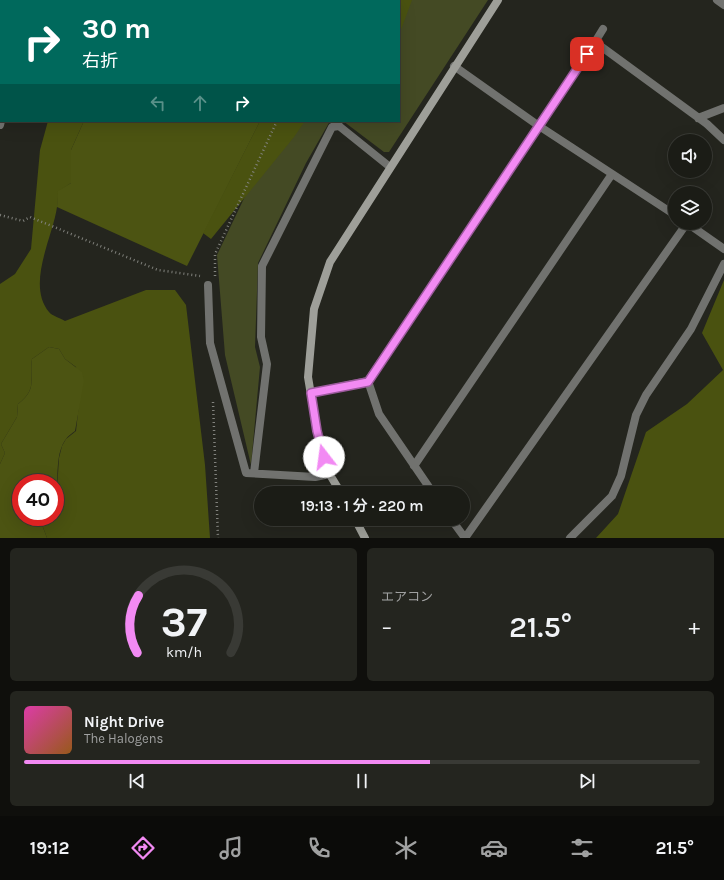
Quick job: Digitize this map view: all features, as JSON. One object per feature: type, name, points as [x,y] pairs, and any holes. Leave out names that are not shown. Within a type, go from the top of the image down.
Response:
[{"type":"street","points":[[337,486],[327,470],[317,431],[308,377],[314,309],[316,302],[330,262],[454,66],[498,0]]},
{"type":"street","points":[[717,0],[724,5]]},
{"type":"street","points":[[311,393],[368,382],[603,29]]},
{"type":"street","points":[[595,42],[698,118],[724,140]]},
{"type":"street","points":[[454,66],[539,126],[668,210]]},
{"type":"street","points":[[698,118],[724,108]]},
{"type":"street","points":[[254,473],[267,364],[261,337],[262,266],[332,127],[339,126],[390,167]]},
{"type":"street","points":[[414,466],[612,174]]},
{"type":"street","points":[[456,526],[465,538],[682,230]]},
{"type":"street","points":[[697,230],[724,250]]},
{"type":"street","points":[[570,538],[612,496],[621,476],[636,414],[646,395],[691,329],[724,264]]},
{"type":"street","points":[[212,284],[210,343],[246,473],[315,477],[330,474]]},
{"type":"street","points":[[368,382],[379,414],[428,486]]},
{"type":"street","points":[[359,526],[365,538]]},
{"type":"path","points":[[212,284],[215,254],[277,122]]},
{"type":"path","points":[[0,215],[23,221],[30,217],[158,270],[207,277],[212,284]]},
{"type":"path","points":[[212,398],[218,538]]},
{"type":"shaded area","points":[[400,0],[488,0],[389,152],[384,152],[344,122],[400,122]]},
{"type":"shaded area","points":[[400,0],[412,0],[400,32]]},
{"type":"shaded area","points":[[48,122],[84,122],[71,150],[71,183],[58,192],[58,203],[55,219],[40,274],[40,288],[43,301],[50,313],[65,321],[146,290],[175,290],[186,305],[205,465],[210,538],[47,538],[42,526],[64,526],[64,474],[58,474],[59,458],[62,446],[66,439],[76,431],[79,403],[76,367],[65,359],[59,349],[49,347],[32,359],[30,389],[18,404],[17,417],[1,444],[5,453],[0,464],[0,284],[15,274],[31,249],[40,150]]},
{"type":"shaded area","points":[[84,122],[259,122],[187,266],[57,207],[58,191],[71,183],[71,150]]},
{"type":"shaded area","points":[[259,122],[304,122],[294,137],[211,239],[203,233]]},
{"type":"shaded area","points":[[281,122],[329,122],[306,163],[258,263],[255,347],[260,367],[251,465],[225,355],[217,255]]},
{"type":"shaded area","points":[[724,280],[724,538],[596,538],[618,514],[646,432],[687,404],[723,370],[702,333]]},
{"type":"shaded area","points":[[49,347],[59,349],[65,359],[82,372],[84,381],[75,431],[63,444],[59,457],[58,474],[12,474],[12,526],[42,526],[47,538],[0,538],[0,464],[5,453],[1,444],[17,417],[18,404],[30,389],[32,359]]},
{"type":"route","points":[[324,457],[317,431],[311,393],[368,382],[587,54]]}]
